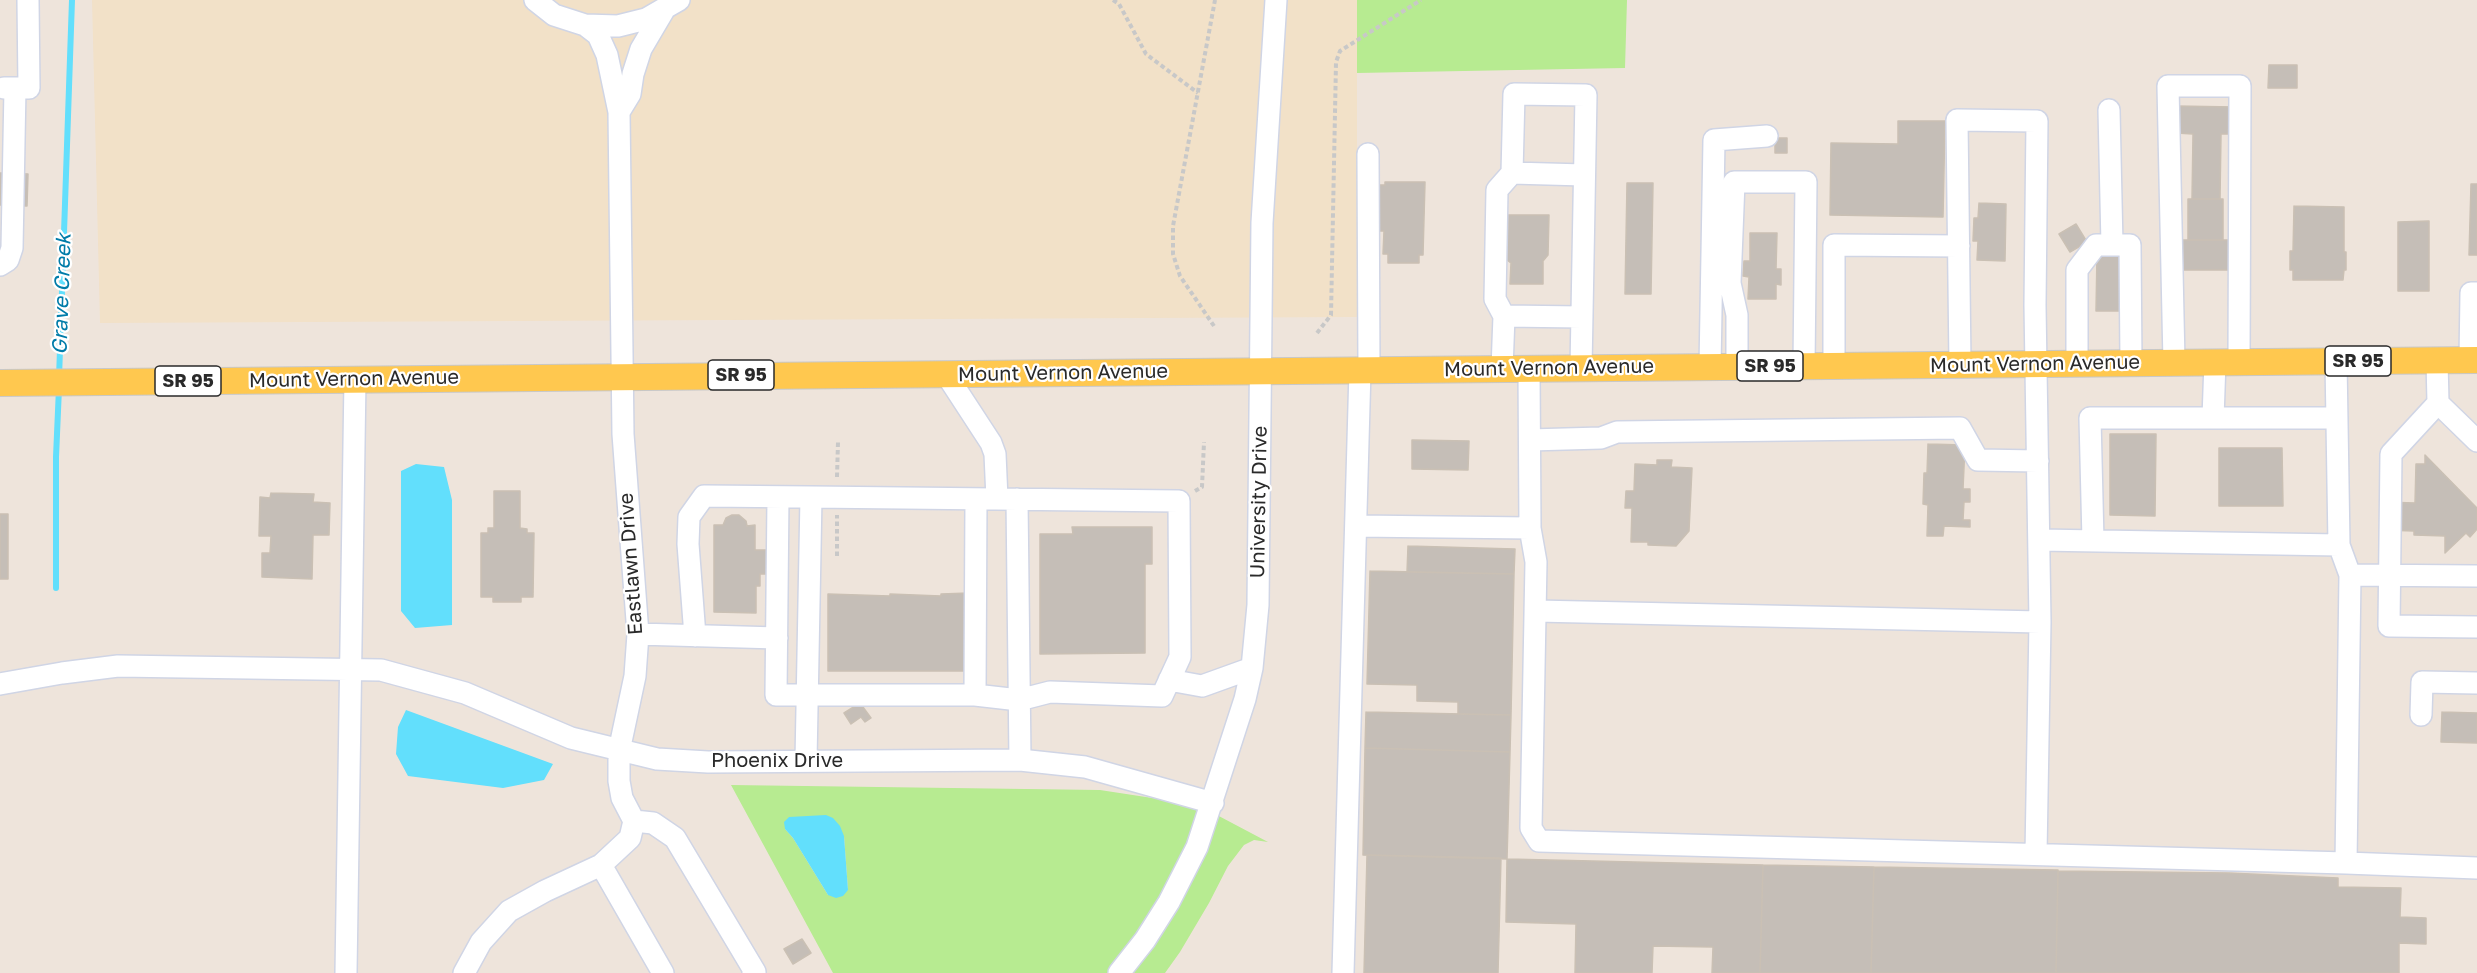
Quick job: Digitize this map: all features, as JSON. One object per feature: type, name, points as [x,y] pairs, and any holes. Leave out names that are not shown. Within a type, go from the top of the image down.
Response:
[{"type":"main road","name":"Mount Vernon Avenue","points":[[0,383],[621,375],[2474,360]]},
{"type":"street","points":[[0,265],[8,260],[12,248],[7,88],[29,88],[27,0]]},
{"type":"street","points":[[535,0],[554,15],[585,25],[618,26],[646,19],[672,4]]},
{"type":"street","name":"University Drive","points":[[1119,973],[1145,940],[1169,902],[1197,847],[1245,699],[1252,668],[1258,605],[1262,224],[1276,0]]},
{"type":"street","points":[[619,112],[630,94],[633,74],[641,49],[672,4]]},
{"type":"street","points":[[585,25],[598,35],[607,55],[619,112],[621,375]]},
{"type":"street","points":[[2174,363],[2168,86],[2240,86],[2227,362],[2213,418]]},
{"type":"street","points":[[1502,369],[1504,316],[1495,299],[1497,190],[1512,173],[1514,94],[1586,95],[1581,368]]},
{"type":"street","points":[[2109,110],[2112,245]]},
{"type":"street","points":[[1960,364],[1957,120],[2037,121],[2035,305],[2040,622],[2036,854]]},
{"type":"street","points":[[1710,367],[1714,140],[1767,136]]},
{"type":"street","points":[[1343,973],[1356,526],[1364,370],[1368,154]]},
{"type":"street","points":[[1512,173],[1584,175]]},
{"type":"street","points":[[1737,366],[1737,315],[1730,283],[1734,182],[1806,182],[1804,366]]},
{"type":"street","points":[[1834,366],[1834,245],[1959,246]]},
{"type":"street","points":[[2077,363],[2077,270],[2096,245],[2130,245],[2131,363]]},
{"type":"street","points":[[2474,360],[2472,292],[2477,292]]},
{"type":"street","points":[[1504,316],[1582,317]]},
{"type":"street","points":[[2437,360],[2438,403],[2391,454],[2390,626],[2477,627]]},
{"type":"street","points":[[2336,361],[2340,545],[2350,575],[2346,863]]},
{"type":"street","points":[[1529,369],[1530,528],[1536,562],[1530,828],[1539,841],[2477,868]]},
{"type":"street","points":[[946,374],[991,442],[995,454],[997,499],[1019,700],[1020,760]]},
{"type":"street","name":"Eastlawn Drive","points":[[621,375],[638,634],[635,676],[619,751],[622,798],[633,821]]},
{"type":"street","points":[[346,973],[355,379]]},
{"type":"street","points":[[2438,403],[2477,441]]},
{"type":"street","points":[[2093,541],[2090,418],[2337,418]]},
{"type":"street","points":[[1530,440],[1601,438],[1617,432],[1960,428],[1978,460],[2038,461]]},
{"type":"street","points":[[695,636],[688,544],[689,517],[704,496],[1179,501],[1180,657],[1162,696],[1050,692],[1019,700],[975,694],[777,695],[778,497]]},
{"type":"street","points":[[806,761],[811,497]]},
{"type":"street","points":[[975,694],[997,499]]},
{"type":"street","points":[[1356,526],[1530,528]]},
{"type":"street","points":[[2039,540],[2340,545]]},
{"type":"street","points":[[2350,575],[2477,576]]},
{"type":"street","points":[[1536,611],[2040,622]]},
{"type":"street","points":[[638,634],[777,638]]},
{"type":"street","name":"Phoenix Drive","points":[[0,684],[62,672],[118,666],[381,670],[465,693],[571,738],[657,759],[708,762],[1020,760],[1085,767],[1213,803]]},
{"type":"street","points":[[1169,680],[1202,686],[1252,668]]},
{"type":"street","points":[[2421,715],[2422,682],[2477,683]]},
{"type":"street","points":[[464,973],[481,942],[509,911],[601,865],[630,838],[633,821],[653,823],[675,838],[755,972],[753,973]]},
{"type":"street","points":[[601,865],[663,973]]},
{"type":"path","points":[[1113,0],[1119,4],[1146,54],[1198,93]]},
{"type":"path","points":[[1214,326],[1180,276],[1173,254],[1173,226],[1215,0]]},
{"type":"path","points":[[1317,333],[1331,315],[1336,62],[1340,51],[1421,0]]},
{"type":"path","points":[[1179,501],[1202,487],[1204,442]]},
{"type":"shaded area","points":[[92,0],[1357,0],[1357,317],[100,323]]},
{"type":"green space","points":[[1357,0],[1627,0],[1625,68],[1357,73]]},
{"type":"green space","points":[[731,785],[1100,790],[1198,805],[1268,842],[1254,840],[1244,845],[1228,866],[1209,903],[1165,973],[833,973]],"holes":[[[785,829],[844,836],[848,890],[828,895]]]},
{"type":"water","points":[[416,464],[444,467],[452,500],[452,625],[415,628],[401,611],[401,471]]},
{"type":"water","points":[[406,710],[553,764],[544,780],[503,788],[408,776],[396,754],[398,727]]},
{"type":"water","points":[[826,815],[833,818],[840,826],[844,836],[848,890],[843,896],[836,898],[828,895],[785,829],[784,822],[789,817]]},
{"type":"building","points":[[2269,65],[2297,65],[2297,88],[2268,88]]},
{"type":"building","points":[[2176,106],[2235,107],[2234,134],[2221,134],[2220,199],[2192,199],[2193,134],[2176,133]]},
{"type":"building","points":[[1898,121],[1945,121],[1943,217],[1830,215],[1831,143],[1898,144]]},
{"type":"building","points":[[1775,138],[1787,138],[1787,153],[1775,153]]},
{"type":"building","points":[[0,173],[28,174],[27,206],[0,205]]},
{"type":"building","points":[[1385,182],[1425,182],[1423,255],[1419,255],[1419,263],[1388,263],[1388,254],[1383,254],[1384,231],[1378,231],[1379,185],[1385,185]]},
{"type":"building","points":[[1627,183],[1653,183],[1651,294],[1625,294]]},
{"type":"building","points":[[2471,184],[2477,184],[2477,255],[2469,255]]},
{"type":"building","points":[[2188,199],[2223,199],[2223,240],[2188,240]]},
{"type":"building","points":[[1979,203],[2006,204],[2005,261],[1977,260],[1978,241],[1973,241],[1974,218],[1978,218]]},
{"type":"building","points":[[2294,206],[2344,207],[2346,270],[2344,270],[2343,280],[2293,280],[2293,270],[2290,270],[2290,251],[2293,251]]},
{"type":"building","points":[[1508,215],[1549,215],[1548,255],[1543,261],[1543,284],[1510,284],[1511,263],[1507,260],[1507,248],[1503,248],[1504,229],[1508,229]]},
{"type":"building","points":[[2429,221],[2429,291],[2398,291],[2398,222]]},
{"type":"building","points":[[2076,224],[2087,242],[2070,252],[2059,234]]},
{"type":"building","points":[[1750,233],[1777,233],[1776,269],[1781,269],[1781,285],[1776,284],[1776,299],[1748,299],[1749,277],[1743,276],[1744,261],[1750,261]]},
{"type":"building","points":[[2182,240],[2233,240],[2233,270],[2182,270]]},
{"type":"building","points":[[2097,254],[2121,254],[2119,311],[2096,311]]},
{"type":"building","points":[[2110,434],[2156,434],[2155,516],[2110,515]]},
{"type":"building","points":[[1412,440],[1469,441],[1468,470],[1412,469]]},
{"type":"building","points":[[1928,444],[1965,445],[1963,489],[1970,489],[1970,502],[1964,502],[1963,520],[1970,520],[1970,527],[1944,526],[1943,536],[1927,536],[1928,505],[1923,504]]},
{"type":"building","points":[[2219,448],[2282,448],[2283,506],[2219,506]]},
{"type":"building","points":[[2425,455],[2477,508],[2477,529],[2470,537],[2466,533],[2445,553],[2445,536],[2414,535],[2414,531],[2383,530],[2384,502],[2415,503],[2416,464],[2425,464]]},
{"type":"building","points":[[1657,460],[1672,460],[1671,467],[1692,468],[1689,531],[1676,546],[1631,542],[1632,508],[1625,508],[1626,491],[1634,491],[1635,464],[1657,465]]},
{"type":"building","points":[[494,491],[520,491],[520,528],[527,529],[527,533],[534,533],[533,597],[521,597],[521,602],[493,602],[493,597],[481,597],[481,533],[488,533],[488,528],[494,528]]},
{"type":"building","points":[[271,493],[314,494],[313,502],[330,503],[329,535],[313,535],[312,579],[262,577],[262,553],[270,553],[271,536],[259,536],[260,497],[270,498]]},
{"type":"building","points":[[0,514],[8,514],[8,579],[0,579]]},
{"type":"building","points":[[739,515],[746,521],[747,526],[755,525],[755,550],[784,550],[784,574],[760,574],[760,586],[756,586],[756,613],[714,612],[714,525],[723,525],[726,518]]},
{"type":"building","points":[[1072,527],[1152,527],[1152,564],[1145,564],[1145,653],[1040,654],[1040,534],[1073,534]]},
{"type":"building","points":[[1408,546],[1515,549],[1514,574],[1407,572]]},
{"type":"building","points":[[1370,571],[1514,574],[1511,715],[1458,714],[1458,702],[1417,701],[1417,685],[1367,684]]},
{"type":"building","points":[[969,593],[969,671],[828,671],[828,594],[941,596],[941,594]]},
{"type":"building","points":[[860,703],[871,718],[865,722],[861,717],[851,724],[844,713]]},
{"type":"building","points":[[1366,712],[1511,715],[1510,752],[1365,748]]},
{"type":"building","points":[[2442,712],[2477,713],[2477,743],[2441,742]]},
{"type":"building","points":[[1365,748],[1510,752],[1507,859],[1363,855]]},
{"type":"building","points":[[1367,855],[1501,858],[1498,973],[1364,973]]},
{"type":"building","points":[[1507,859],[1763,865],[1760,973],[1712,973],[1713,947],[1653,946],[1652,973],[1575,973],[1576,924],[1506,922]]},
{"type":"building","points":[[1763,865],[1874,867],[1871,973],[1760,973]]},
{"type":"building","points":[[1874,867],[2058,870],[2056,973],[1871,973]]},
{"type":"building","points":[[2058,871],[2229,873],[2338,878],[2338,887],[2401,888],[2400,917],[2426,918],[2426,944],[2399,943],[2399,973],[2056,973]]},
{"type":"building","points":[[802,939],[811,953],[793,964],[784,949]]},
{"type":"waterway","name":"Grave Creek","points":[[59,378],[72,0]]},
{"type":"waterway","name":"Grave Creek","points":[[56,588],[56,457],[59,388]]}]
